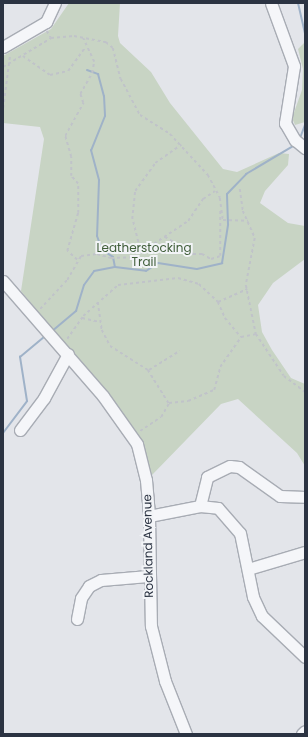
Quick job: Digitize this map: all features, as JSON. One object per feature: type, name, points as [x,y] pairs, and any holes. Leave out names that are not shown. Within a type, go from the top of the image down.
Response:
[{"type":"street","points":[[6,47],[37,30],[46,22],[55,3]]},
{"type":"street","points":[[271,3],[294,66],[285,123],[300,144]]},
{"type":"street","name":"Rockland Avenue","points":[[3,281],[68,354],[132,436],[146,480],[149,516],[148,610],[156,651],[184,733]]},
{"type":"street","points":[[20,430],[44,398],[68,354]]},
{"type":"street","points":[[200,506],[207,477],[230,466],[239,467],[280,496],[305,497]]},
{"type":"street","points":[[149,516],[200,506],[218,508],[240,533],[253,597],[262,616],[303,652]]},
{"type":"street","points":[[248,569],[305,552]]},
{"type":"street","points":[[78,619],[81,598],[89,586],[101,580],[148,576]]},
{"type":"street","points":[[302,734],[305,731]]},
{"type":"path","points":[[3,66],[9,64],[51,38],[83,38],[106,42],[113,48],[121,79],[140,115],[180,145],[208,175],[220,198],[220,256],[211,259],[202,254],[193,254],[165,237]]},
{"type":"path","points":[[77,260],[67,251],[78,213],[78,184],[71,176],[70,148],[65,136],[83,103],[80,94],[92,73],[94,62],[85,48],[83,38]]},
{"type":"path","points":[[3,108],[9,64],[6,47]]},
{"type":"path","points":[[22,56],[50,75],[68,71],[85,48]]},
{"type":"path","points":[[141,254],[132,219],[135,191],[155,162],[180,145]]},
{"type":"path","points":[[240,189],[255,247],[246,279],[247,289],[251,298],[256,334],[284,376],[305,392]]},
{"type":"path","points":[[33,314],[66,280],[77,260],[97,254],[116,258],[141,254],[188,221],[203,198],[215,191]]},
{"type":"path","points":[[220,209],[223,220],[248,221]]},
{"type":"path","points":[[58,344],[112,287],[139,280],[178,278],[200,284],[207,293],[218,302],[225,318],[241,337]]},
{"type":"path","points":[[218,302],[247,289]]},
{"type":"path","points":[[98,302],[99,322],[110,346],[148,370],[169,403]]},
{"type":"path","points":[[82,318],[99,322]]},
{"type":"path","points":[[169,403],[188,401],[214,390],[220,373],[220,367],[241,337],[256,334]]},
{"type":"path","points":[[148,370],[179,351]]},
{"type":"path","points":[[132,436],[161,417],[169,403]]},
{"type":"green space","name":"Leatherstocking Trail","points":[[69,3],[120,3],[118,36],[120,43],[151,72],[170,103],[223,169],[237,172],[279,153],[289,154],[288,165],[265,191],[260,203],[288,223],[305,226],[305,259],[273,283],[258,305],[262,332],[272,350],[291,378],[305,384],[305,466],[297,453],[238,399],[221,404],[152,475],[143,447],[128,421],[21,291],[44,139],[40,127],[3,123],[3,56],[51,29]]},
{"type":"green space","points":[[305,42],[305,122],[295,125],[292,118],[302,90],[303,69],[298,49]]},
{"type":"waterway","points":[[298,3],[305,34]]},
{"type":"waterway","points":[[87,70],[98,74],[104,96],[105,116],[91,150],[99,180],[97,236],[102,250],[113,257],[115,267]]},
{"type":"waterway","points":[[300,138],[305,125]]},
{"type":"waterway","points":[[51,332],[76,311],[84,285],[94,271],[115,267],[146,271],[158,263],[197,269],[222,263],[228,224],[227,194],[246,174],[295,145]]},
{"type":"waterway","points":[[3,433],[27,401],[20,357],[46,335]]}]
